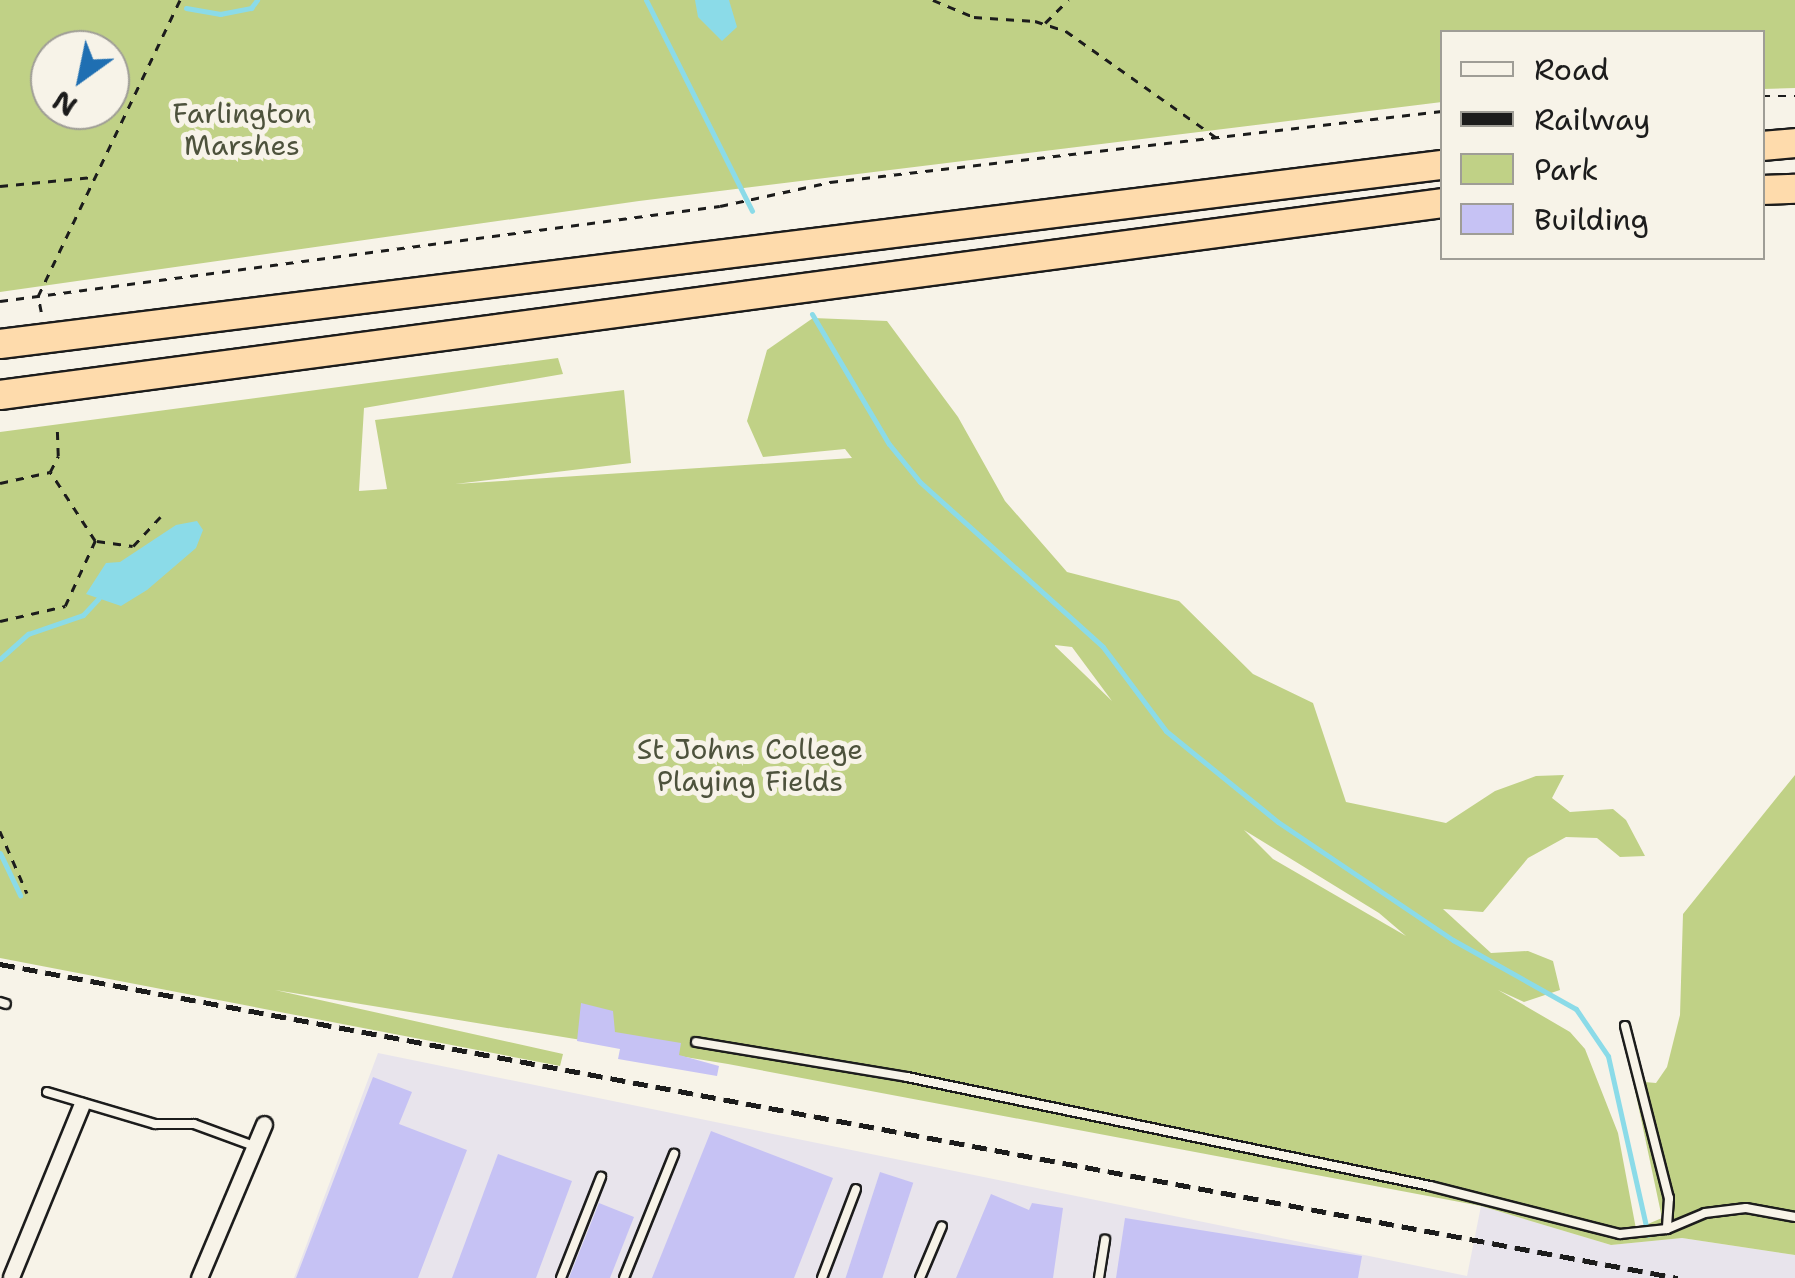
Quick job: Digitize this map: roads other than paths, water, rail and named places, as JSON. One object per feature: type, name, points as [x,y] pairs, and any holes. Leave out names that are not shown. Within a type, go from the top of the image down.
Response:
[{"type":"highway","points":[[1765,146],[1795,144]]},
{"type":"highway","points":[[1765,156],[1795,157]]},
{"type":"highway","points":[[0,344],[1440,165]]},
{"type":"highway","points":[[1765,190],[1795,189]]},
{"type":"highway","points":[[0,395],[1440,204]]},
{"type":"street","points":[[0,1272],[13,1277],[80,1106]]},
{"type":"street","points":[[199,1278],[250,1144],[264,1124]]},
{"type":"lane","points":[[1626,1026],[1669,1198],[1668,1229]]},
{"type":"lane","points":[[696,1042],[907,1077],[1639,1233],[1668,1229],[1705,1213],[1746,1208],[1795,1217]]},
{"type":"lane","points":[[48,1092],[80,1106],[155,1124],[194,1124],[250,1144]]},
{"type":"lane","points":[[624,1278],[674,1154]]},
{"type":"lane","points":[[561,1278],[601,1177]]},
{"type":"lane","points":[[822,1278],[856,1189]]},
{"type":"lane","points":[[920,1278],[942,1226]]},
{"type":"lane","points":[[1099,1278],[1106,1238]]},
{"type":"water","points":[[695,0],[729,0],[737,27],[722,41],[698,17]]},
{"type":"water","points":[[197,521],[203,530],[196,548],[147,590],[121,606],[86,594],[106,563],[120,562],[176,525]]},
{"type":"waterway","points":[[186,8],[220,14],[251,8],[257,0]]},
{"type":"waterway","points":[[646,0],[752,211]]},
{"type":"waterway","points":[[812,314],[889,444],[920,482],[1103,647],[1166,731],[1278,822],[1453,940],[1576,1009],[1608,1056],[1648,1235]]},
{"type":"waterway","points":[[0,659],[28,634],[83,615],[99,598]]},
{"type":"waterway","points":[[0,853],[20,895]]},
{"type":"railway","points":[[0,964],[1678,1278]]},
{"type":"park label","name":"Farlington Marshes","points":[[242,129]]},
{"type":"park label","name":"St Johns College Playing Fields","points":[[750,765]]}]
